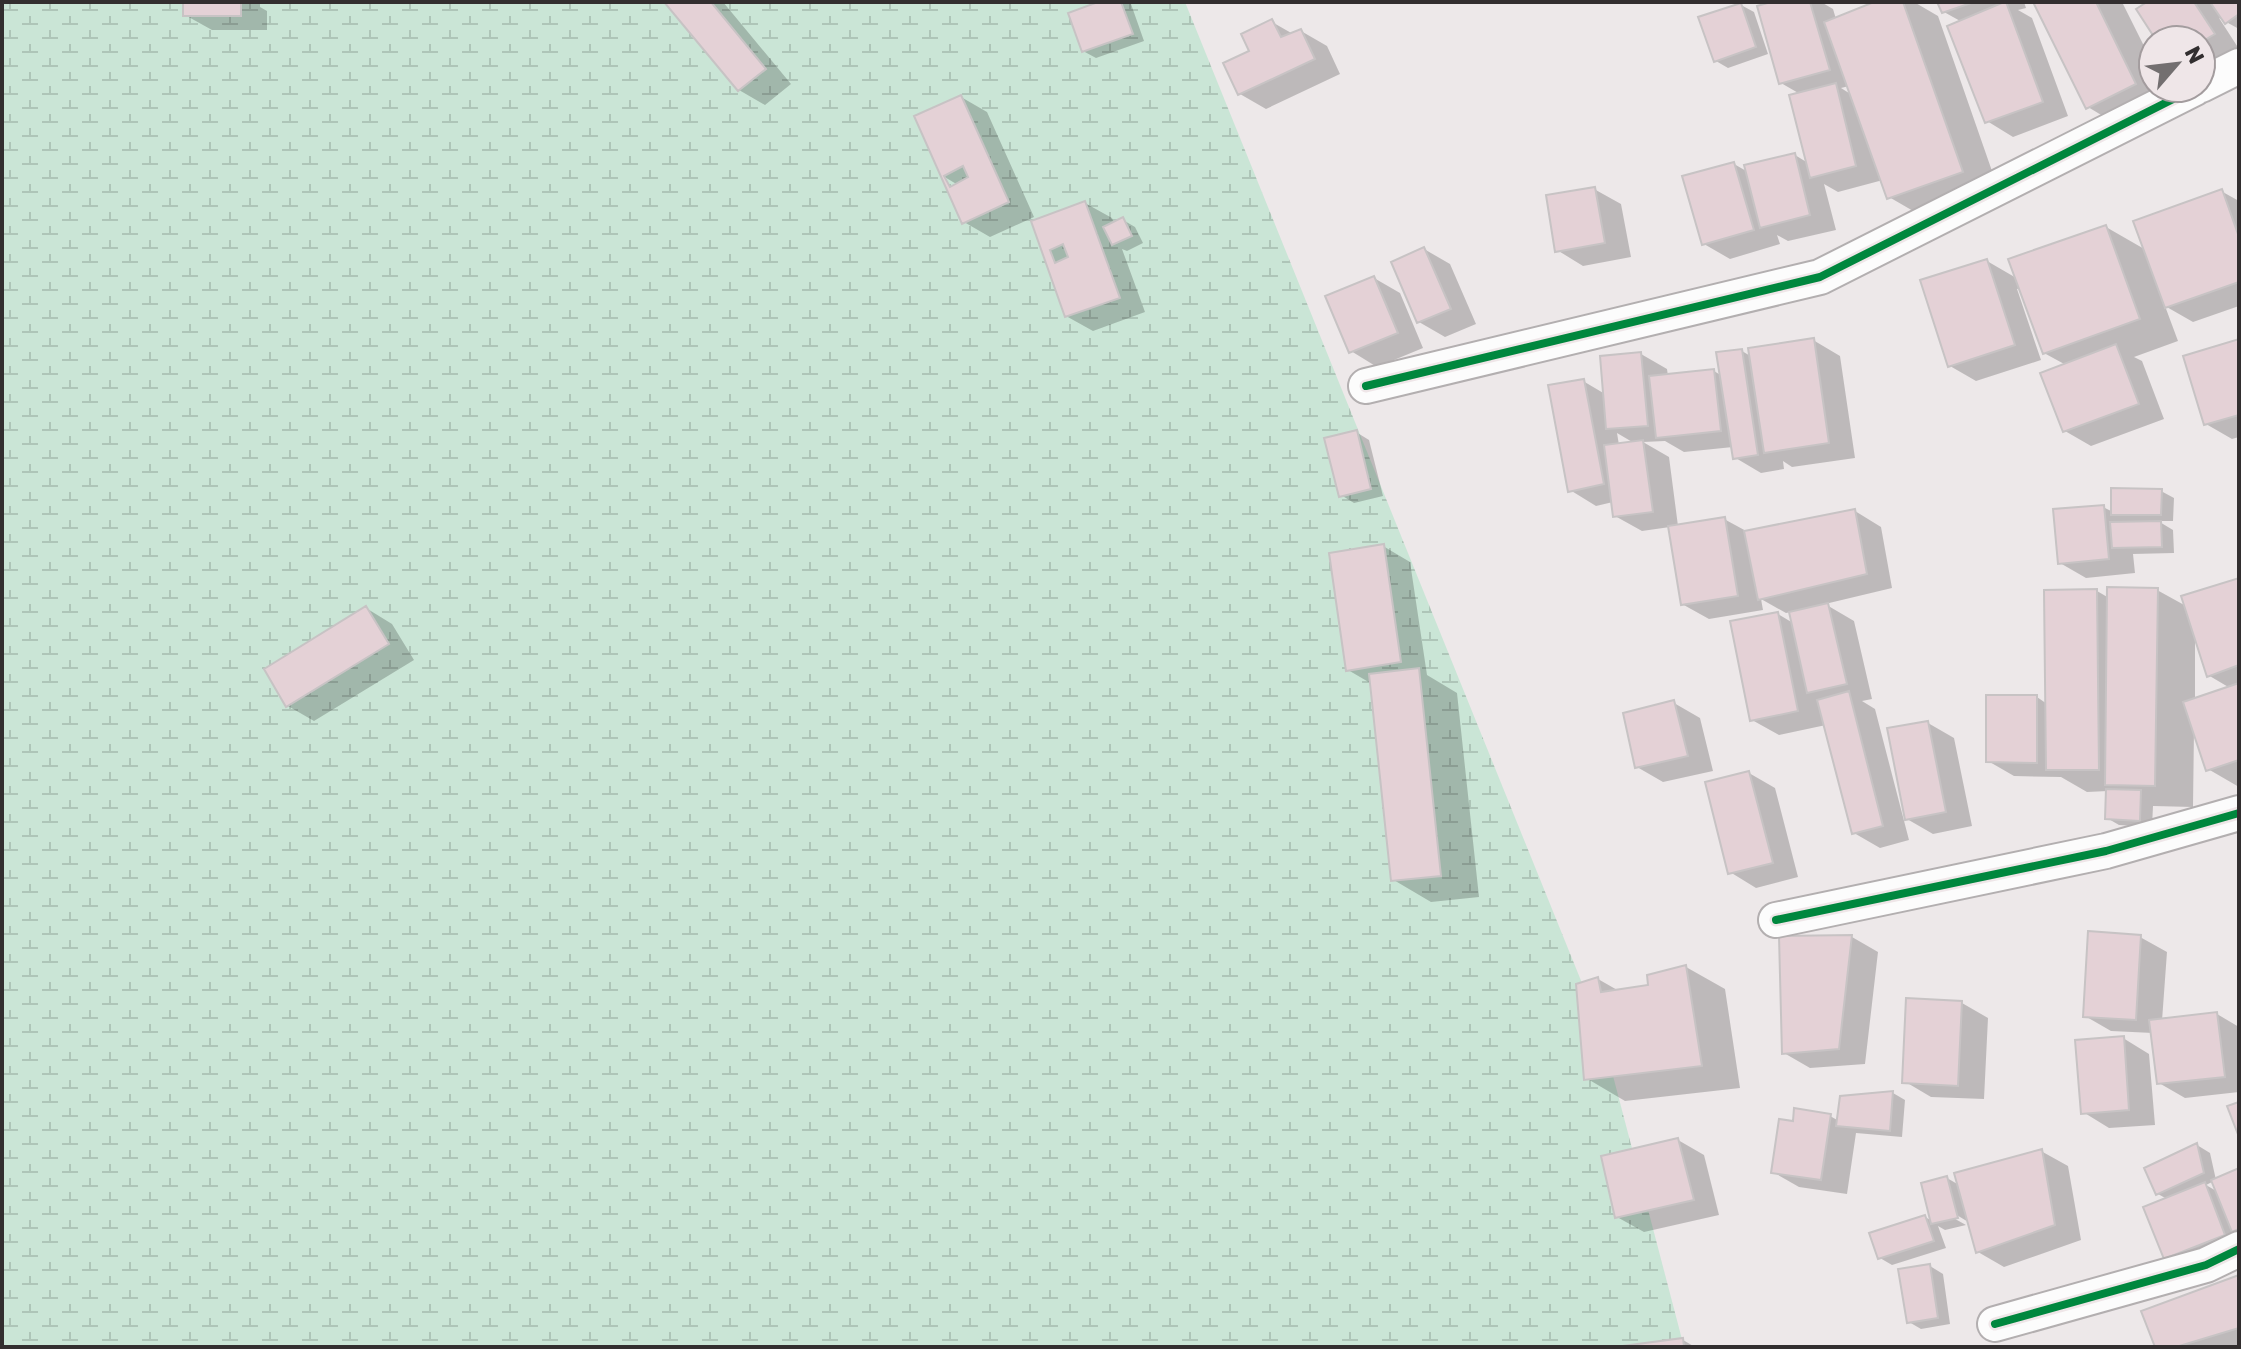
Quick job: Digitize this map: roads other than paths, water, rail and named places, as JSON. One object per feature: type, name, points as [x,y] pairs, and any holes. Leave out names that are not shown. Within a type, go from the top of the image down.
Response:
[{"type":"street","points":[[2217,77],[2239,66]]},
{"type":"street","points":[[1366,386],[1820,277],[2163,104]]},
{"type":"street","points":[[1776,920],[2106,851],[2239,813]]},
{"type":"street","points":[[1995,1324],[2206,1265],[2239,1249]]}]
